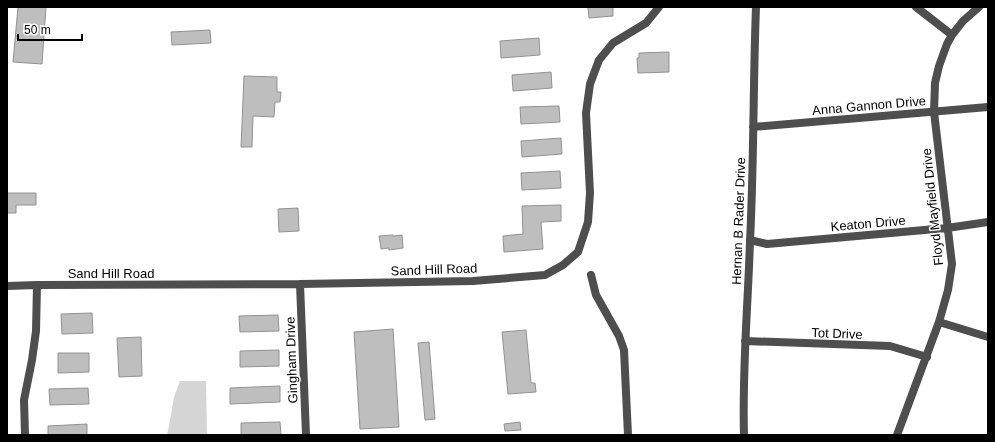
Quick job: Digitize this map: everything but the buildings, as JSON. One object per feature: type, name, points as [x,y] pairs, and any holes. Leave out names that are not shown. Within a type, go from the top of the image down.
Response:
[{"type":"street","name":"Sand Hill Road","points":[[7,286],[473,281],[545,275],[563,265],[578,252],[588,222],[590,193],[586,113],[590,84],[600,60],[613,43],[646,23],[659,7]]},
{"type":"street","name":"Hernan B Rader Drive","points":[[744,435],[743,404],[750,240],[756,7]]},
{"type":"street","points":[[916,7],[952,35]]},
{"type":"street","name":"Floyd Mayfield Drive","points":[[900,434],[939,322],[948,290],[952,264],[934,112],[935,83],[939,66],[952,35],[963,21],[979,7]]},
{"type":"street","name":"Anna Gannon Drive","points":[[753,127],[988,107]]},
{"type":"street","name":"Keaton Drive","points":[[750,240],[767,244],[948,228],[988,222]]},
{"type":"street","points":[[591,275],[596,295],[619,336],[624,350],[628,435]]},
{"type":"street","name":"Gingham Drive","points":[[300,284],[306,435]]},
{"type":"street","points":[[24,435],[24,400],[36,331],[37,285]]},
{"type":"street","points":[[939,322],[988,336]]},
{"type":"street","name":"Tot Drive","points":[[745,341],[890,346],[927,357]]},
{"type":"shaded area","points":[[180,381],[206,381],[207,435],[167,435],[174,397]]}]
